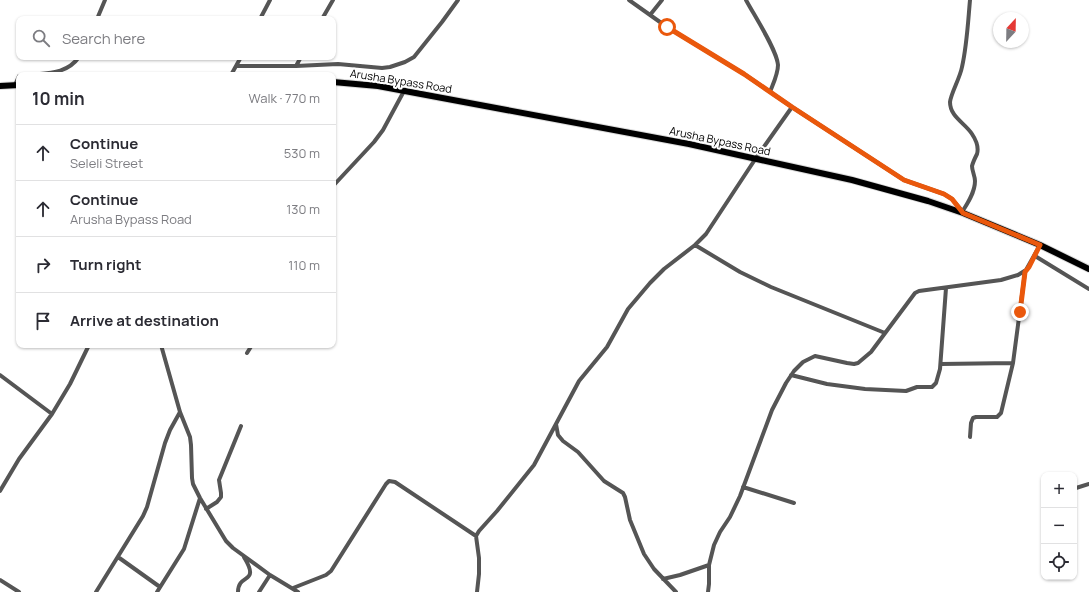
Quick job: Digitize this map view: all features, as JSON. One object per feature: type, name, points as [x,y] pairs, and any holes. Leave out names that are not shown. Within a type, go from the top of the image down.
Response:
[{"type":"main road","name":"Arusha Bypass Road","points":[[336,82],[354,83],[404,91],[700,146],[852,180],[962,212],[1040,245],[1089,269]]},
{"type":"main road","points":[[0,86],[16,85]]},
{"type":"street","points":[[98,16],[105,0]]},
{"type":"street","points":[[262,16],[270,0]]},
{"type":"street","points":[[324,16],[333,0]]},
{"type":"street","points":[[236,66],[338,64],[386,68],[405,62],[414,57],[458,0]]},
{"type":"street","points":[[629,0],[904,180],[952,199],[962,212],[973,190],[975,180],[972,165],[977,154],[978,147],[973,134],[955,116],[950,103],[963,63],[970,0]]},
{"type":"street","points":[[650,15],[662,0]]},
{"type":"street","points":[[746,0],[769,40],[777,58],[777,71],[770,92]]},
{"type":"street","points":[[60,72],[76,60]]},
{"type":"street","points":[[233,72],[239,60]]},
{"type":"street","points":[[296,66],[299,60]]},
{"type":"street","points":[[336,183],[374,142],[383,130],[404,91]]},
{"type":"street","points":[[477,592],[479,558],[476,536],[482,526],[497,511],[534,465],[579,381],[606,347],[628,310],[650,283],[664,269],[695,245],[706,234],[756,158],[792,107]]},
{"type":"street","points":[[695,245],[740,272],[771,287],[885,333]]},
{"type":"street","points":[[970,437],[973,418],[997,418],[1000,415],[1013,362],[1025,272],[1040,245]]},
{"type":"street","points":[[1035,256],[1089,289]]},
{"type":"street","points":[[708,592],[709,565],[711,553],[717,537],[730,517],[772,410],[791,375],[804,362],[815,356],[847,364],[858,363],[871,352],[915,293],[919,291],[1001,280],[1025,272]]},
{"type":"street","points":[[791,375],[827,384],[879,390],[906,391],[917,386],[930,387],[934,385],[941,364],[946,288]]},
{"type":"street","points":[[0,491],[19,459],[52,414],[68,387],[88,348]]},
{"type":"street","points":[[162,348],[180,412],[190,437],[192,478],[206,509],[226,541],[233,548],[270,575],[298,592]]},
{"type":"street","points":[[247,354],[250,348]]},
{"type":"street","points":[[941,364],[1013,362]]},
{"type":"street","points":[[0,375],[52,414]]},
{"type":"street","points":[[96,592],[145,512],[165,443],[180,412]]},
{"type":"street","points":[[556,424],[558,435],[563,441],[578,452],[604,481],[624,495],[630,520],[641,548],[648,560],[663,579],[676,592]]},
{"type":"street","points":[[206,509],[217,502],[221,497],[219,478],[241,426]]},
{"type":"street","points":[[293,588],[326,575],[331,571],[389,481],[395,482],[476,536]]},
{"type":"street","points":[[1077,488],[1089,484]]},
{"type":"street","points":[[743,487],[794,503]]},
{"type":"street","points":[[157,592],[184,549],[200,498]]},
{"type":"street","points":[[118,557],[160,587]]},
{"type":"street","points":[[238,592],[241,582],[249,577],[250,574],[244,557]]},
{"type":"street","points":[[663,579],[680,576],[709,565]]},
{"type":"street","points":[[259,592],[270,575]]},
{"type":"street","points":[[0,580],[20,592]]},
{"type":"route","points":[[667,27],[744,74],[904,180],[944,194],[950,197],[963,213],[1040,245],[1025,272],[1020,312]]}]
